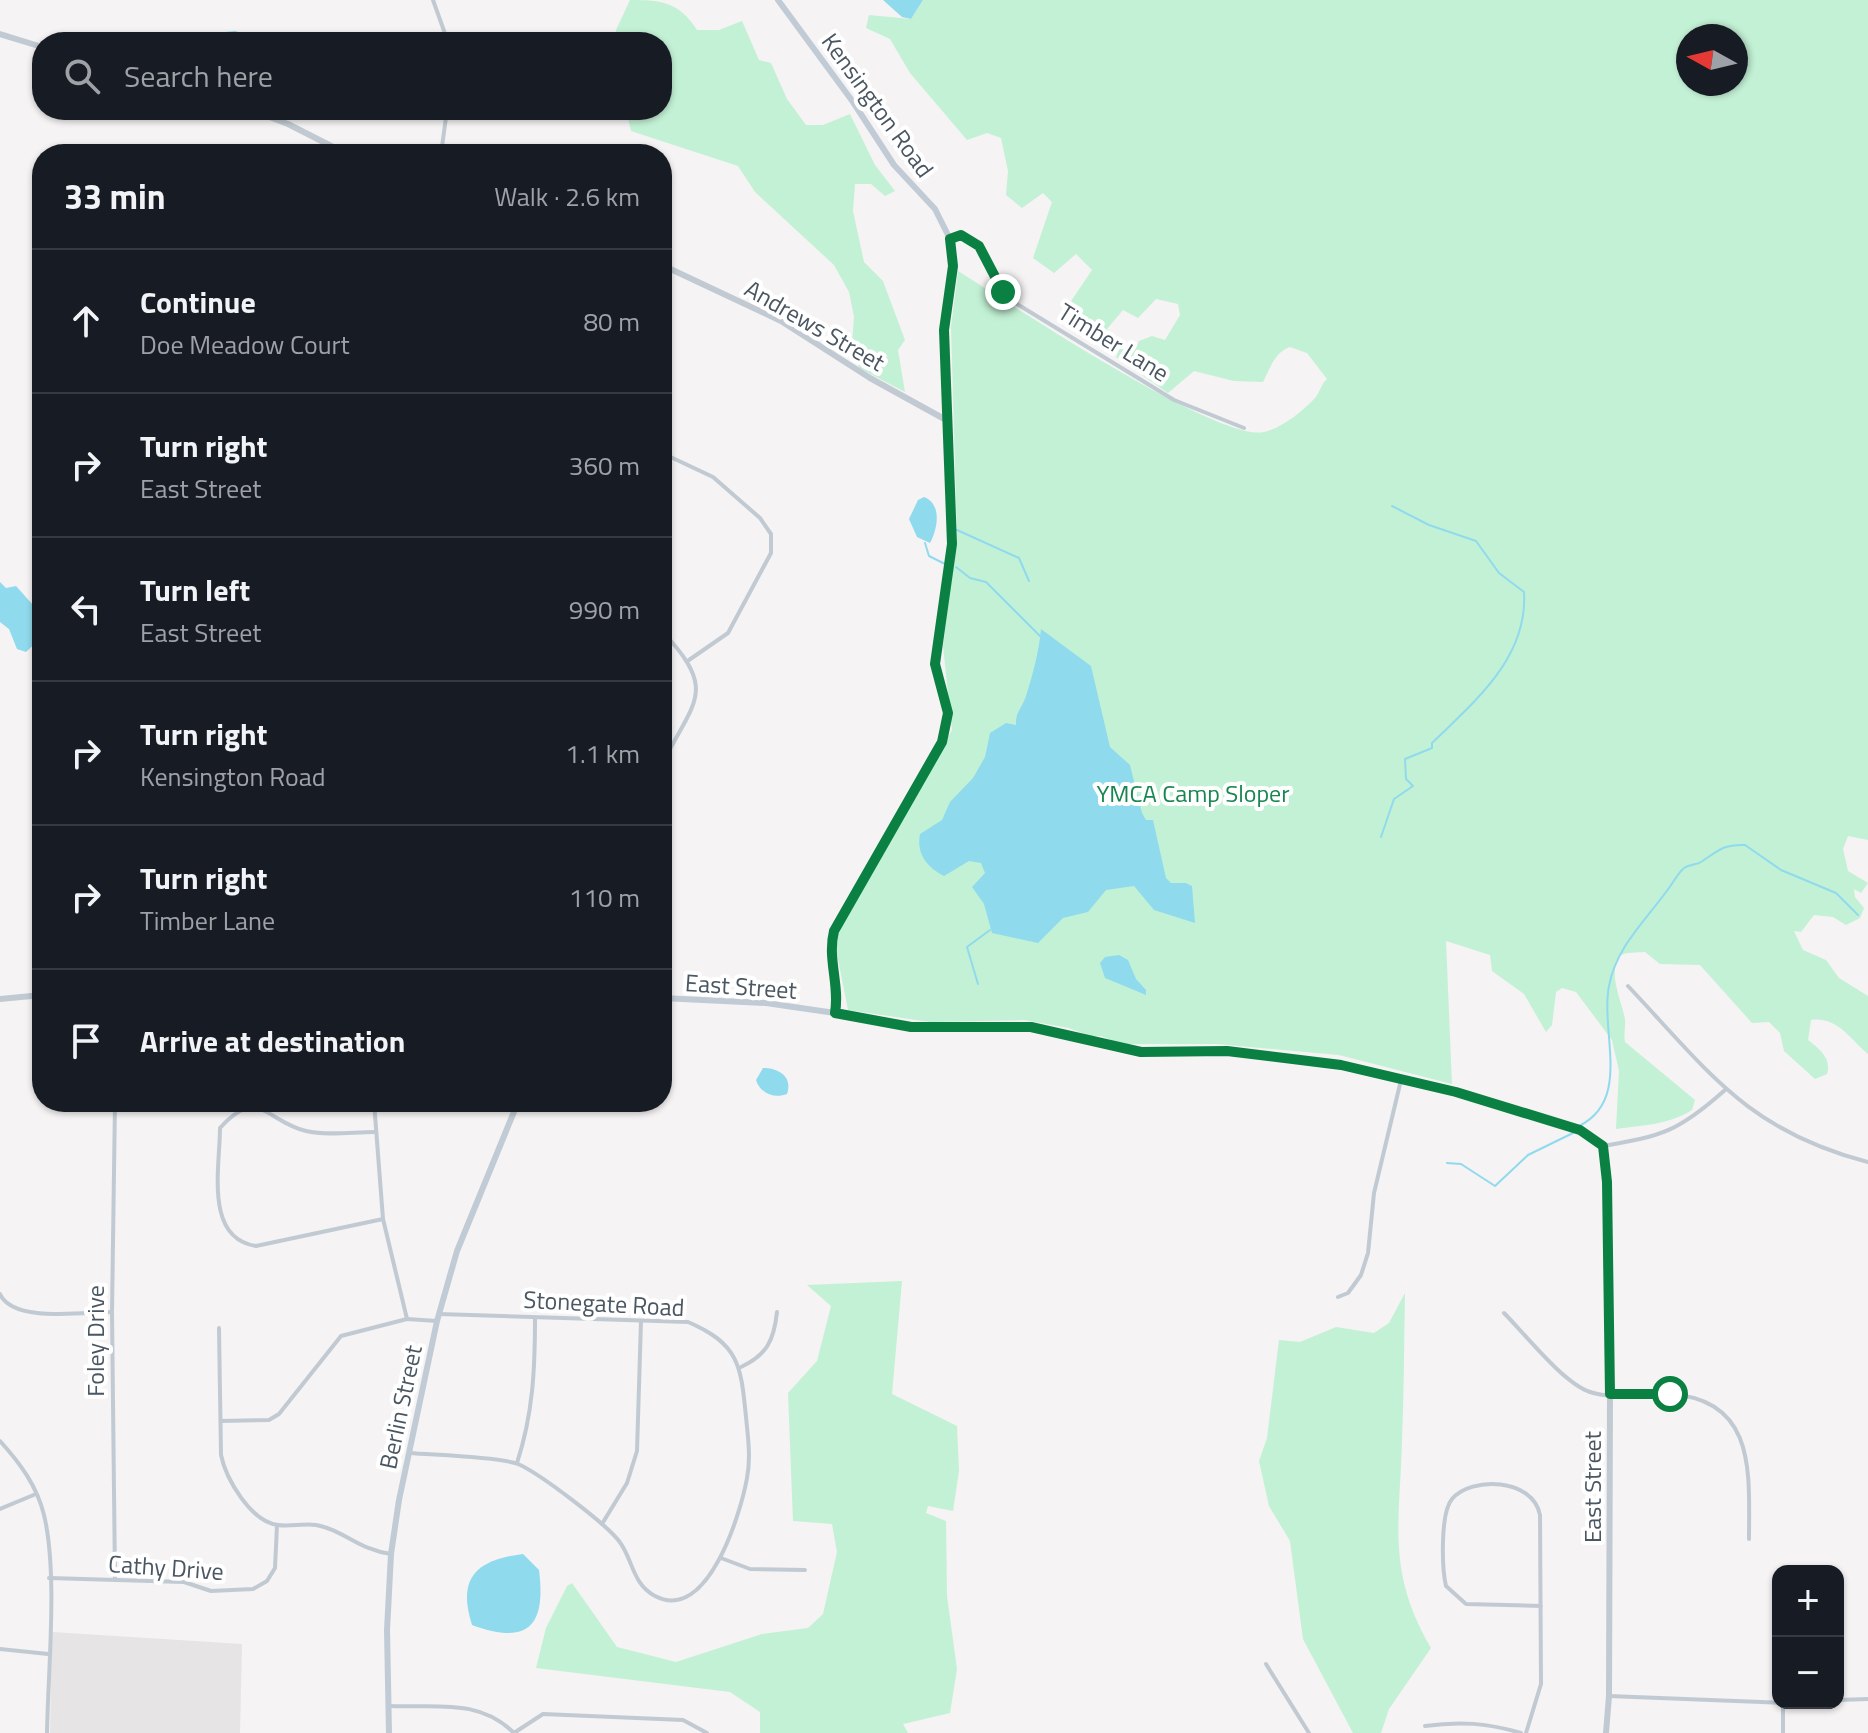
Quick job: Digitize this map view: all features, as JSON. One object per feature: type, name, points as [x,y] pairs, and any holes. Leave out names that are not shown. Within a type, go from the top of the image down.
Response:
[{"type":"main road","name":"Kensington Road","points":[[778,0],[853,102],[894,165],[935,209],[950,239],[953,266],[944,330],[952,544],[935,664],[948,713],[942,742],[834,931],[830,947],[837,1000],[835,1013]]},
{"type":"main road","name":"East Street","points":[[672,998],[766,1003],[835,1013]]},
{"type":"main road","name":"Berlin Street","points":[[389,1733],[391,1554],[410,1453],[438,1317],[457,1251],[514,1112]]},
{"type":"street","points":[[433,0],[444,32]]},
{"type":"street","points":[[0,34],[32,44]]},
{"type":"street","points":[[277,120],[327,144]]},
{"type":"street","points":[[442,144],[446,120]]},
{"type":"street","name":"Timber Lane","points":[[950,239],[961,235],[979,246],[995,280],[1012,301],[1174,400],[1244,428]]},
{"type":"street","name":"Andrews Street","points":[[672,270],[781,321],[870,378],[948,421]]},
{"type":"street","points":[[672,458],[713,477],[760,518],[771,534],[771,553],[728,633],[689,660]]},
{"type":"street","points":[[672,642],[689,660],[697,681],[697,696],[672,745]]},
{"type":"street","points":[[1628,986],[1726,1089],[1784,1132],[1825,1151],[1868,1162]]},
{"type":"street","points":[[0,999],[32,996]]},
{"type":"street","name":"East Street","points":[[835,1013],[911,1027],[1031,1027],[1141,1052],[1227,1051],[1341,1065],[1402,1078],[1580,1130],[1603,1146],[1607,1182],[1610,1394],[1609,1696],[1606,1733]]},
{"type":"street","points":[[1338,1297],[1348,1293],[1361,1275],[1368,1253],[1374,1193],[1402,1078]]},
{"type":"street","points":[[1603,1146],[1653,1137],[1690,1121],[1726,1089]]},
{"type":"street","name":"Foley Drive","points":[[115,1112],[112,1312],[115,1580]]},
{"type":"street","points":[[238,1112],[220,1128],[220,1215],[226,1232],[240,1244],[256,1246],[383,1219]]},
{"type":"street","points":[[270,1112],[294,1128],[310,1132],[374,1132]]},
{"type":"street","points":[[374,1112],[383,1219],[407,1319]]},
{"type":"street","points":[[0,1294],[4,1303],[23,1312],[112,1312]]},
{"type":"street","points":[[410,1453],[517,1463],[602,1524],[620,1543],[638,1582],[657,1597],[682,1598],[706,1584],[721,1558],[748,1476],[749,1443],[741,1367],[758,1359],[774,1339],[777,1312]]},
{"type":"street","points":[[1504,1313],[1578,1387],[1610,1394],[1692,1397],[1715,1406],[1733,1423],[1745,1445],[1749,1469],[1749,1539]]},
{"type":"street","points":[[517,1463],[529,1425],[534,1387],[535,1318]]},
{"type":"street","name":"Stonegate Road","points":[[221,1421],[269,1420],[279,1414],[341,1336],[407,1319],[688,1322],[707,1330],[722,1342],[741,1367]]},
{"type":"street","points":[[602,1524],[627,1483],[637,1451],[641,1321]]},
{"type":"street","points":[[219,1328],[224,1469],[255,1514],[277,1525],[316,1525],[368,1551],[391,1554]]},
{"type":"street","points":[[0,1441],[22,1464],[36,1494],[48,1539],[47,1733]]},
{"type":"street","points":[[1425,1726],[1461,1722],[1490,1724],[1524,1733],[1540,1693],[1541,1606],[1540,1515],[1534,1499],[1528,1492],[1512,1485],[1467,1489],[1457,1494],[1450,1500],[1445,1517],[1444,1577],[1452,1595],[1466,1604],[1477,1606],[1541,1606]]},
{"type":"street","points":[[0,1509],[36,1494]]},
{"type":"street","name":"Cathy Drive","points":[[49,1578],[184,1582],[211,1591],[253,1589],[267,1581],[275,1568],[277,1525]]},
{"type":"street","points":[[721,1558],[750,1569],[805,1570]]},
{"type":"street","points":[[0,1649],[48,1654]]},
{"type":"street","points":[[1266,1664],[1309,1733]]},
{"type":"street","points":[[1609,1696],[1772,1702]]},
{"type":"street","points":[[1844,1700],[1868,1699]]},
{"type":"street","points":[[389,1706],[481,1709],[498,1717],[514,1733],[543,1714],[683,1720],[707,1733]]},
{"type":"street","points":[[1783,1733],[1785,1709]]},
{"type":"shaded area","points":[[52,1632],[242,1644],[240,1733],[50,1733]]},
{"type":"green space","points":[[630,0],[669,4],[697,30],[719,30],[742,21],[759,60],[771,63],[787,99],[806,125],[823,125],[850,114],[875,165],[895,191],[885,196],[871,184],[855,184],[853,211],[864,262],[883,281],[905,340],[898,350],[905,392],[859,368],[852,343],[854,317],[849,292],[834,265],[755,192],[738,166],[631,131],[628,120],[672,120],[672,32],[616,30]]},
{"type":"green space","name":"YMCA Camp Sloper","points":[[923,0],[1868,0],[1868,840],[1848,836],[1843,849],[1848,871],[1868,883],[1861,893],[1854,889],[1855,897],[1864,908],[1860,918],[1846,925],[1833,917],[1814,915],[1801,932],[1794,931],[1803,950],[1826,960],[1839,978],[1868,996],[1868,1054],[1836,1025],[1811,1020],[1808,1040],[1824,1054],[1828,1063],[1827,1074],[1815,1079],[1784,1051],[1780,1033],[1769,1022],[1752,1023],[1700,965],[1660,964],[1645,952],[1624,954],[1619,957],[1615,970],[1625,1018],[1625,1042],[1695,1100],[1692,1110],[1674,1119],[1616,1129],[1619,1071],[1612,1040],[1576,992],[1562,988],[1556,992],[1552,1025],[1546,1032],[1524,994],[1492,971],[1490,955],[1446,941],[1452,1084],[1339,1055],[1217,1044],[1122,1044],[1069,1028],[1024,1020],[930,1022],[848,1010],[834,939],[952,730],[943,646],[957,537],[951,327],[958,271],[1160,394],[1239,429],[1264,432],[1285,423],[1315,398],[1327,379],[1307,353],[1290,347],[1277,357],[1263,382],[1234,381],[1194,371],[1168,393],[1116,357],[1121,346],[1134,351],[1139,341],[1152,336],[1165,340],[1180,315],[1178,304],[1156,299],[1138,318],[1123,310],[1097,341],[1059,319],[1092,270],[1076,254],[1054,273],[1033,258],[1052,202],[1043,193],[1022,208],[1006,195],[1008,171],[1001,138],[987,133],[967,140],[910,73],[890,39],[866,28],[869,15],[911,19]]},
{"type":"green space","points":[[902,1281],[892,1394],[957,1426],[959,1471],[953,1511],[928,1506],[926,1513],[946,1521],[947,1596],[957,1669],[950,1713],[903,1724],[908,1733],[760,1733],[760,1712],[730,1692],[536,1668],[546,1628],[567,1586],[572,1583],[617,1647],[676,1662],[762,1634],[808,1628],[823,1614],[837,1552],[832,1524],[793,1521],[788,1393],[817,1361],[831,1306],[807,1285]]},
{"type":"green space","points":[[1405,1293],[1399,1546],[1407,1595],[1431,1648],[1389,1709],[1381,1733],[1353,1733],[1303,1639],[1290,1541],[1269,1506],[1259,1461],[1267,1438],[1279,1340],[1300,1342],[1336,1327],[1374,1333],[1389,1323]]},
{"type":"water","points":[[883,0],[923,0],[911,19],[902,17]]},
{"type":"water","points":[[924,497],[934,505],[937,517],[930,543],[917,537],[909,519],[918,500]]},
{"type":"water","points":[[0,582],[6,588],[16,586],[32,604],[32,646],[26,652],[17,649],[9,629],[0,622]]},
{"type":"water","points":[[1041,629],[1091,666],[1110,747],[1130,765],[1142,813],[1146,820],[1153,820],[1166,878],[1171,883],[1192,886],[1195,923],[1154,910],[1134,886],[1106,890],[1088,912],[1063,918],[1038,943],[992,933],[984,904],[972,887],[985,873],[981,863],[969,861],[944,876],[921,854],[920,834],[942,820],[950,802],[973,778],[985,757],[990,733],[1006,723],[1016,725],[1033,671]]},
{"type":"water","points":[[1119,955],[1128,960],[1146,995],[1105,978],[1100,963],[1105,957]]},
{"type":"water","points":[[763,1068],[783,1074],[788,1082],[787,1094],[773,1095],[761,1088],[756,1080]]},
{"type":"water","points":[[523,1554],[539,1570],[540,1605],[530,1626],[508,1633],[472,1625],[467,1595],[474,1574],[493,1561]]},
{"type":"waterway","points":[[1381,837],[1394,799],[1413,786],[1406,779],[1405,759],[1432,748],[1432,743],[1481,694],[1508,658],[1523,616],[1524,592],[1499,573],[1476,541],[1429,525],[1392,506]]},
{"type":"waterway","points":[[957,530],[1019,558],[1029,581]]},
{"type":"waterway","points":[[925,543],[929,556],[945,564]]},
{"type":"waterway","points":[[956,567],[970,578],[986,582],[1041,637]]},
{"type":"waterway","points":[[1579,1126],[1595,1114],[1605,1100],[1609,1082],[1607,1004],[1613,972],[1632,936],[1684,868],[1726,847],[1745,845],[1781,870],[1836,893],[1858,915]]},
{"type":"waterway","points":[[978,984],[967,947],[990,930]]},
{"type":"waterway","points":[[1447,1163],[1461,1164],[1495,1186],[1528,1155],[1573,1133]]},
{"type":"route","points":[[1003,292],[975,241],[961,235],[950,239],[953,266],[944,330],[952,544],[935,664],[948,713],[942,742],[834,931],[830,947],[837,1000],[835,1013],[911,1027],[1031,1027],[1141,1052],[1227,1051],[1341,1065],[1456,1092],[1580,1130],[1603,1146],[1607,1182],[1610,1394],[1670,1394]]}]
